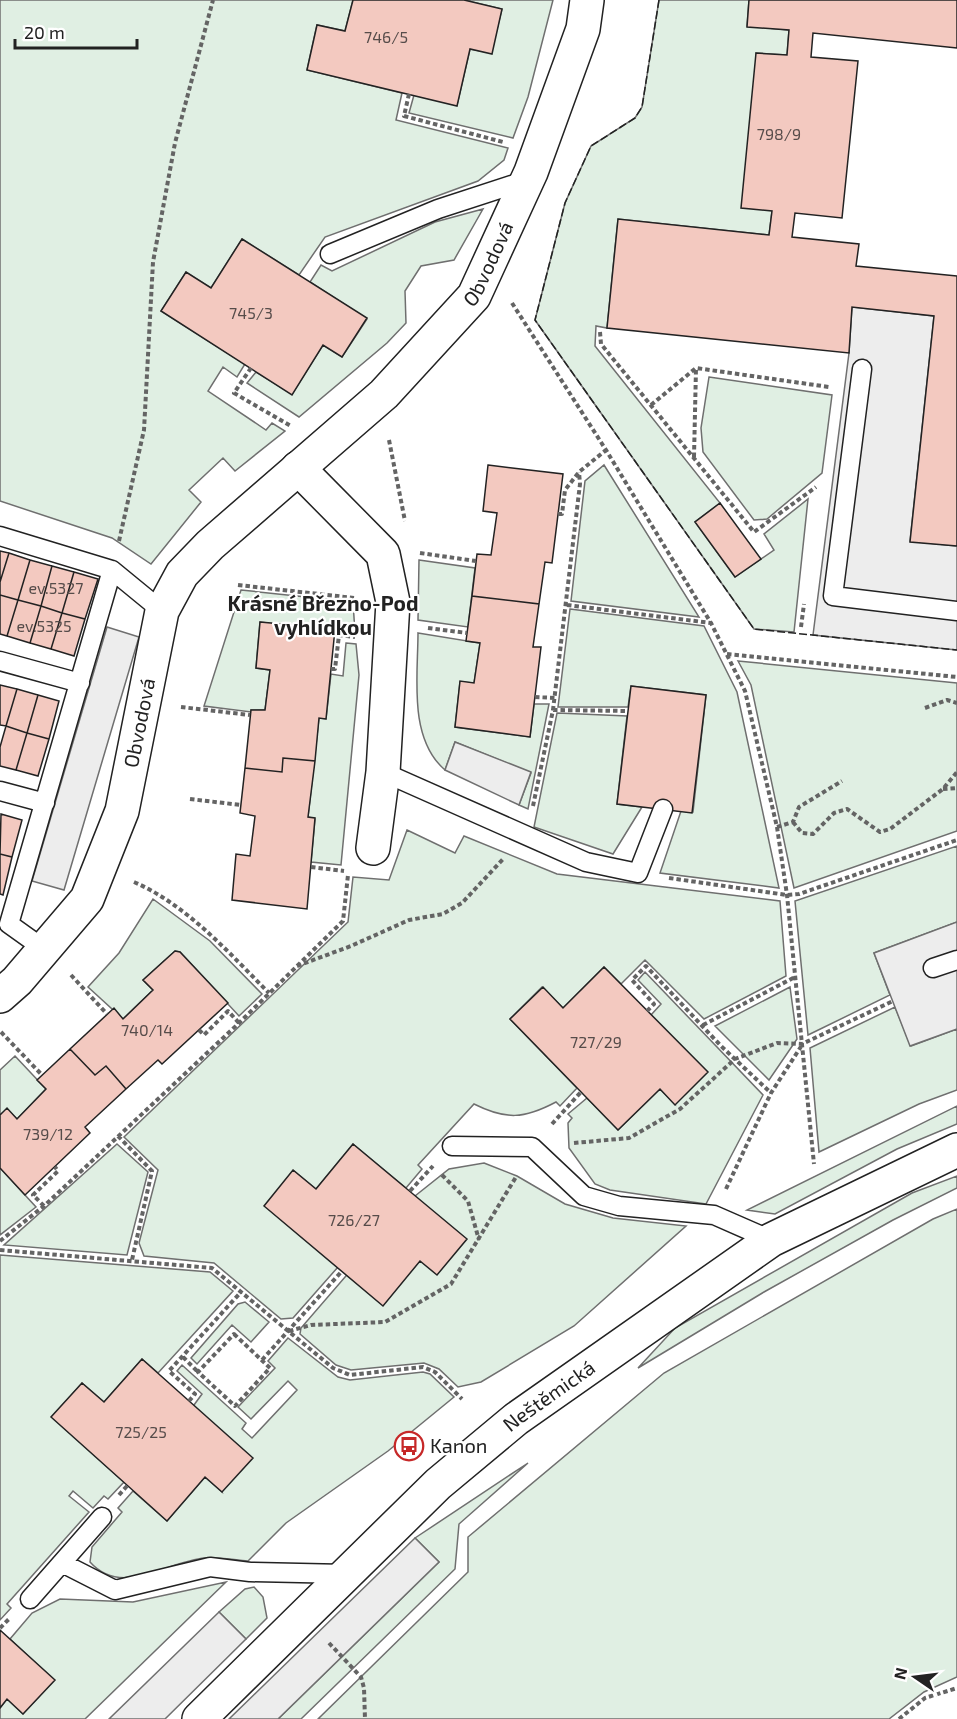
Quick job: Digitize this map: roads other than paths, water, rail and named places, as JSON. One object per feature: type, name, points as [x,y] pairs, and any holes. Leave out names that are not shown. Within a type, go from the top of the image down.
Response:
[{"type":"street","name":"Obvodová","points":[[0,996],[87,899],[122,812],[162,611],[182,574],[379,398],[474,296],[533,166],[583,28],[587,0]]},
{"type":"street","points":[[298,468],[383,554],[393,602],[383,772],[373,848]]},
{"type":"street","name":"Neštěmická","points":[[200,1719],[438,1484],[516,1419],[771,1240],[957,1150]]},
{"type":"lane","points":[[330,254],[533,166]]},
{"type":"lane","points":[[862,369],[833,596],[957,611]]},
{"type":"lane","points":[[0,536],[112,570],[162,611]]},
{"type":"lane","points":[[44,949],[4,922],[45,803],[112,570]]},
{"type":"lane","points":[[0,661],[80,683]]},
{"type":"lane","points":[[383,772],[525,837],[586,862],[639,873],[663,809]]},
{"type":"lane","points":[[0,791],[45,803]]},
{"type":"lane","points":[[933,968],[957,960]]},
{"type":"lane","points":[[452,1146],[532,1147],[584,1196],[619,1206],[714,1215],[771,1240]]},
{"type":"lane","points":[[30,1599],[102,1517]]},
{"type":"lane","points":[[62,1563],[115,1590],[210,1567],[250,1572],[348,1574]]},
{"type":"place","name":"Kanon","points":[[409,1446]]},
{"type":"district","name":"Krásné Březno-Pod vyhlídkou","points":[[323,616]]}]
